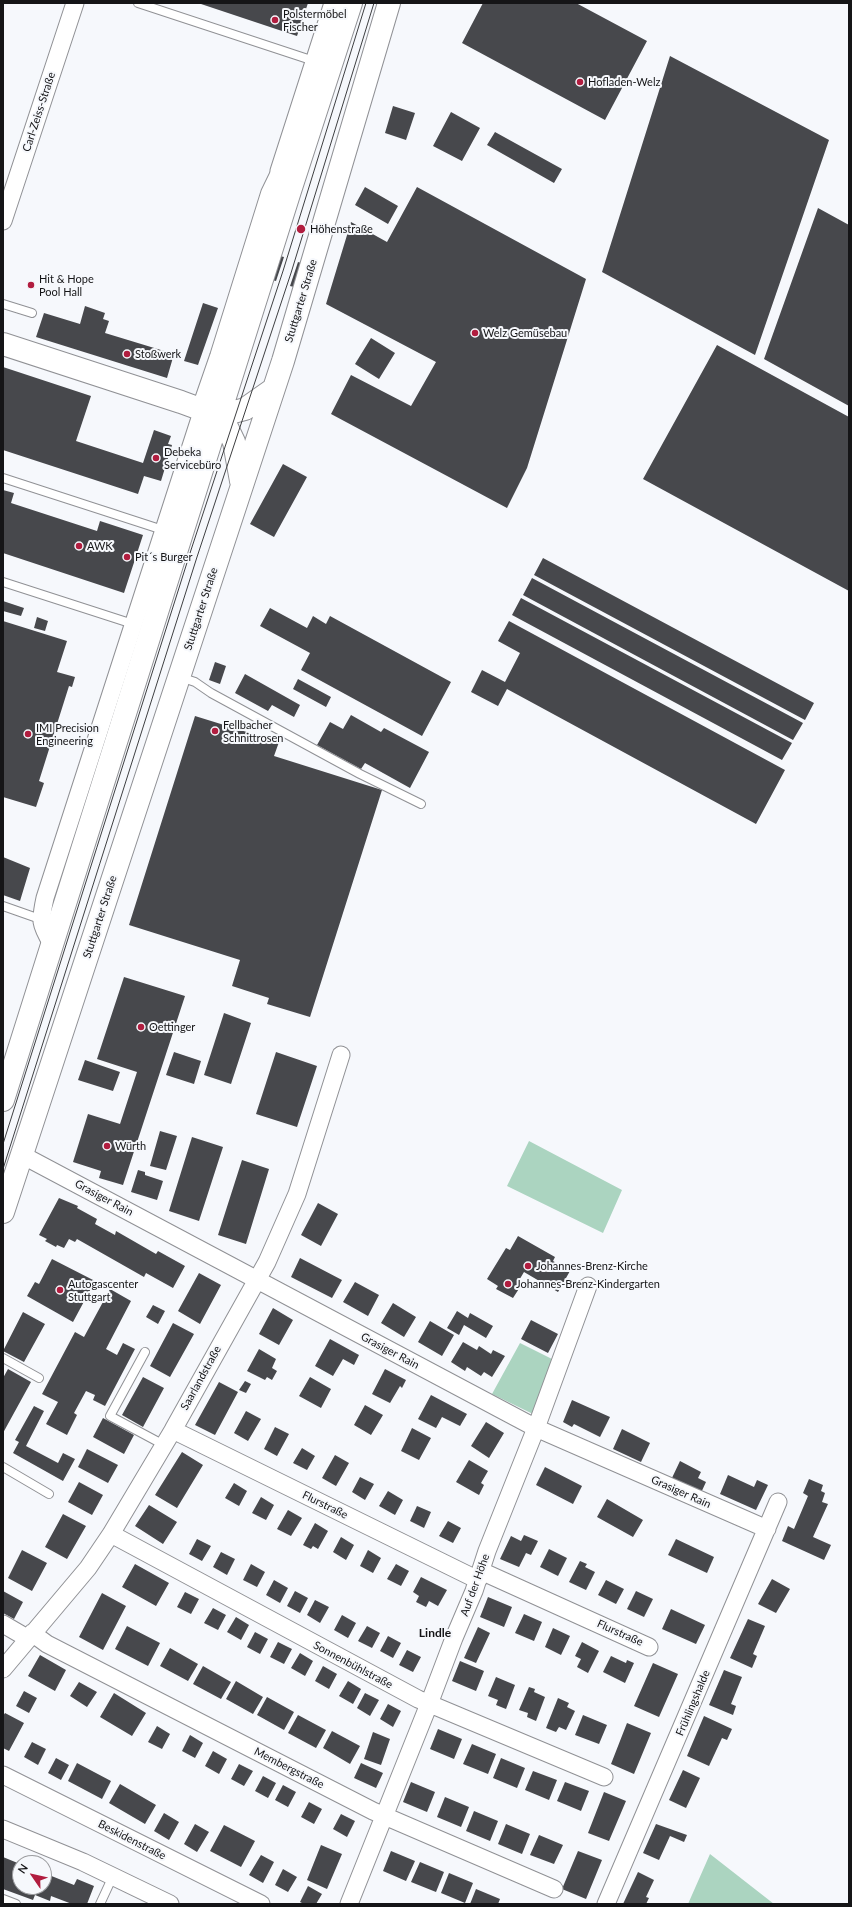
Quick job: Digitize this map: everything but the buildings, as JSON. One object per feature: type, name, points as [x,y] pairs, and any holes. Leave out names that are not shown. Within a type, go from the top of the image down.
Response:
[{"type":"main road","points":[[3,1100],[52,944],[211,413],[290,191],[351,3]]},
{"type":"main road","name":"Stuttgarter Straße","points":[[3,1212],[272,390],[283,361],[389,3]]},
{"type":"main road","points":[[211,413],[221,357],[272,194],[325,87]]},
{"type":"main road","points":[[3,344],[211,413],[225,423],[234,442],[242,484]]},
{"type":"main road","points":[[211,413],[245,409],[272,390]]},
{"type":"street","name":"Carl-Zeiss-Straße","points":[[3,221],[75,3]]},
{"type":"street","points":[[272,194],[333,3]]},
{"type":"street","points":[[52,944],[44,932],[40,919],[45,898],[163,530],[211,413]]},
{"type":"street","name":"Saarlandstraße","points":[[3,1669],[29,1636],[88,1568],[111,1534],[173,1430],[267,1262],[297,1194],[341,1055]]},
{"type":"street","name":"Grasiger Rain","points":[[22,1155],[536,1428],[767,1529]]},
{"type":"street","name":"Auf der Höhe","points":[[349,1904],[385,1817],[480,1575],[588,1286]]},
{"type":"street","name":"Flurstraße","points":[[173,1430],[480,1575],[649,1647]]},
{"type":"street","name":"Frühlingshalde","points":[[606,1904],[778,1502]]},
{"type":"street","name":"Sonnenbühlstraße","points":[[111,1534],[429,1704],[604,1777]]},
{"type":"street","name":"Membergstraße","points":[[3,1624],[47,1644],[385,1817],[554,1889]]},
{"type":"street","name":"Beskidenstraße","points":[[3,1775],[261,1904]]},
{"type":"street","points":[[3,1829],[113,1876],[170,1904]]},
{"type":"lane","points":[[138,3],[314,61]]},
{"type":"lane","points":[[3,304],[32,313]]},
{"type":"lane","points":[[3,478],[163,530]]},
{"type":"lane","points":[[3,582],[133,624]]},
{"type":"lane","points":[[179,677],[195,682],[210,693],[360,774],[421,804]]},
{"type":"lane","points":[[3,906],[40,919]]},
{"type":"lane","points":[[145,1352],[110,1416],[164,1445]]},
{"type":"lane","points":[[3,1358],[38,1378]]},
{"type":"lane","points":[[3,1467],[49,1494]]},
{"type":"lane","points":[[100,1904],[113,1876]]},
{"type":"lane","points":[[3,1899],[16,1904]]},
{"type":"green space","points":[[529,1141],[622,1190],[603,1233],[507,1186]]},
{"type":"green space","points":[[520,1343],[554,1360],[535,1415],[492,1394]]},
{"type":"green space","points":[[710,1854],[774,1904],[688,1904]]},
{"type":"tram line","points":[[3,1144],[191,550],[283,271],[366,3]]},
{"type":"tram line","points":[[3,1169],[197,557],[291,273],[374,3]]},
{"type":"place","name":"Polstermöbel Fischer","points":[[275,20]]},
{"type":"place","name":"Hofladen-Welz","points":[[580,82]]},
{"type":"place","name":"Höhenstraße","points":[[301,229]]},
{"type":"place","name":"Hit & Hope Pool Hall","points":[[31,285]]},
{"type":"place","name":"Welz Gemüsebau","points":[[475,333]]},
{"type":"place","name":"Stoßwerk","points":[[127,354]]},
{"type":"place","name":"Debeka Servicebüro","points":[[156,458]]},
{"type":"place","name":"AWK","points":[[79,546]]},
{"type":"place","name":"Pit´s Burger","points":[[127,557]]},
{"type":"place","name":"Fellbacher Schnittrosen","points":[[215,731]]},
{"type":"place","name":"IMI Precision Engineering","points":[[28,734]]},
{"type":"place","name":"Oettinger","points":[[141,1027]]},
{"type":"place","name":"Würth","points":[[107,1146]]},
{"type":"place","name":"Johannes-Brenz-Kirche","points":[[528,1266]]},
{"type":"place","name":"Johannes-Brenz-Kindergarten","points":[[508,1284]]},
{"type":"place","name":"Autogascenter Stuttgart","points":[[60,1290]]},
{"type":"district","name":"Lindle","points":[[435,1633]]}]
